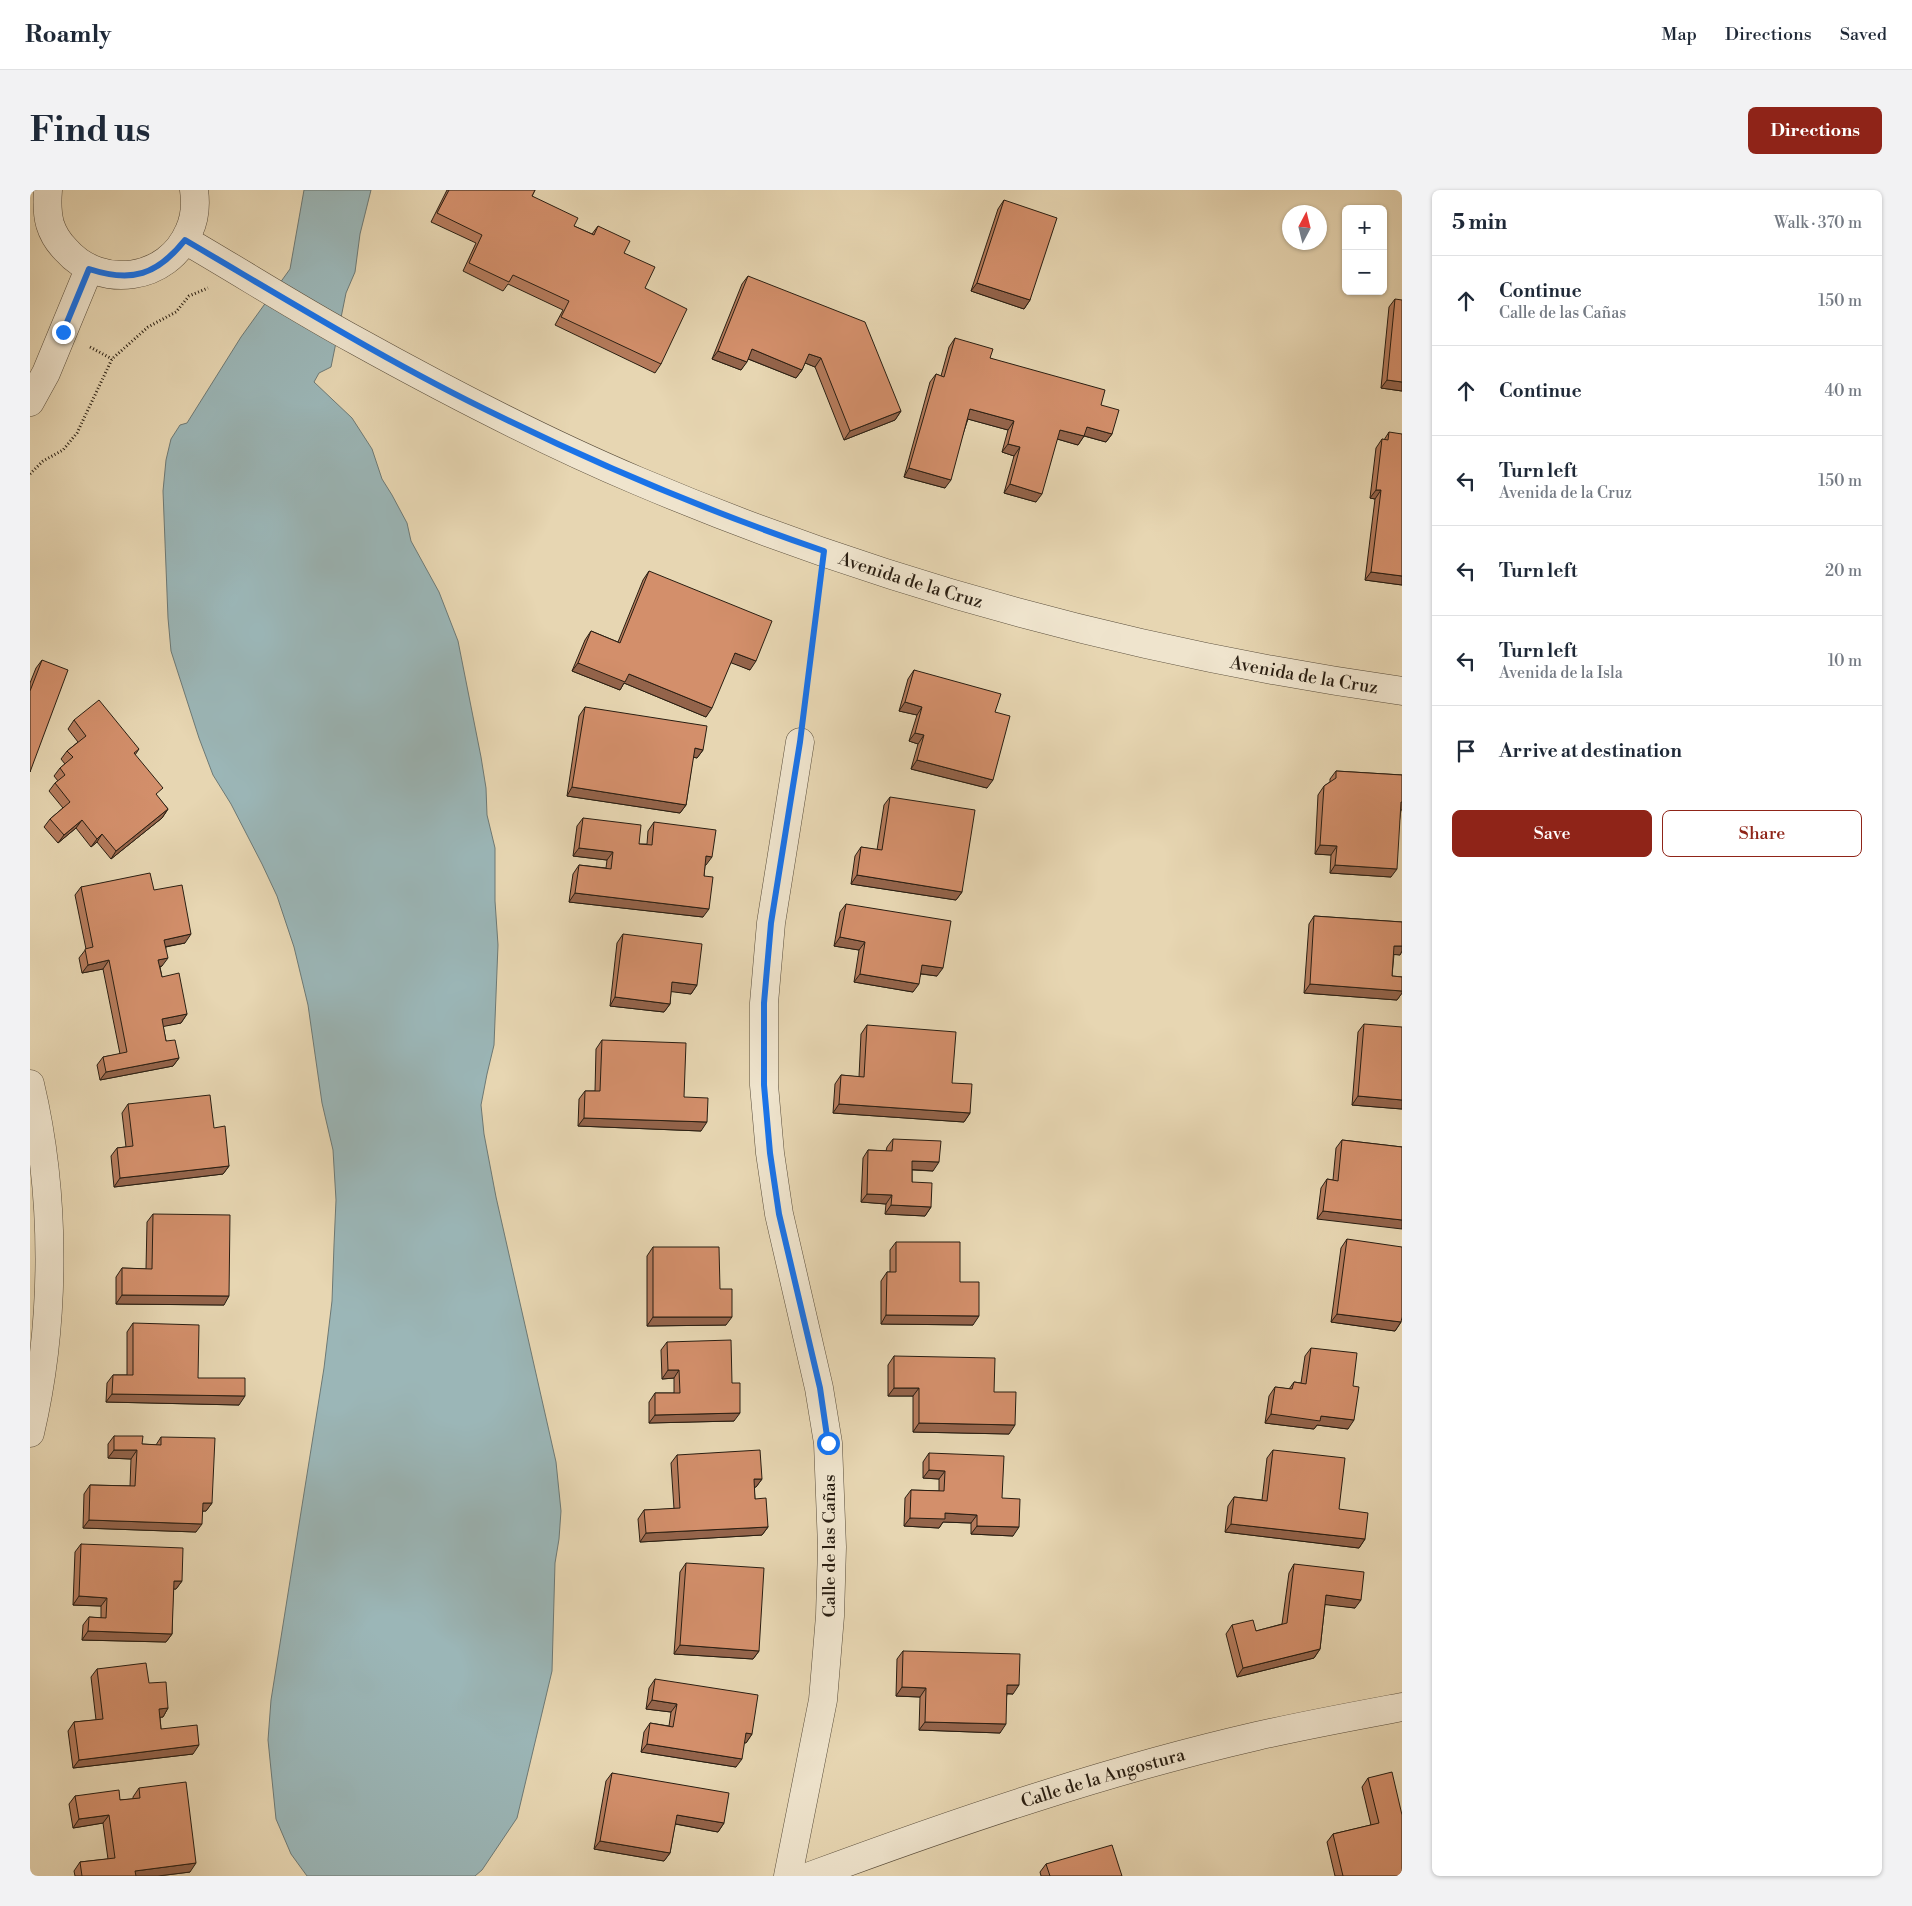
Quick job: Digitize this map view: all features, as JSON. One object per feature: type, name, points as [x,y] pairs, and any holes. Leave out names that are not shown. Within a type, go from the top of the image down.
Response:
[{"type":"street","points":[[48,190],[47,206],[50,226],[59,243],[72,258],[89,269],[110,275],[132,276],[153,269],[171,257],[185,240],[193,220],[196,200],[194,190]]},
{"type":"street","name":"Avenida de la Cruz","points":[[185,240],[353,340],[498,416],[636,480],[747,524],[970,598],[1075,628],[1256,668],[1402,691]]},
{"type":"street","points":[[30,402],[46,373],[89,269]]},
{"type":"street","name":"Calle de las Cañas","points":[[788,1876],[822,1700],[830,1616],[832,1547],[828,1443],[820,1388],[779,1214],[770,1153],[764,1085],[764,1003],[771,923],[800,742]]},
{"type":"street","points":[[30,1084],[44,1164],[49,1229],[49,1285],[43,1354],[35,1412],[30,1433]]},
{"type":"street","name":"Calle de la Angostura","points":[[810,1876],[921,1835],[1117,1773],[1257,1736],[1402,1706]]},
{"type":"path","points":[[30,474],[43,461],[63,450],[77,433],[112,359],[135,337],[148,327],[176,312],[189,296],[252,280]]},
{"type":"path","points":[[800,742],[824,551]]},
{"type":"water","points":[[304,190],[371,190],[360,234],[355,272],[346,293],[331,367],[319,373],[314,382],[352,418],[372,449],[382,479],[407,523],[411,541],[439,592],[458,641],[481,757],[486,788],[487,815],[495,848],[495,901],[498,945],[494,1045],[481,1105],[484,1134],[496,1197],[556,1462],[561,1511],[555,1563],[552,1671],[517,1818],[482,1870],[475,1876],[307,1876],[291,1854],[276,1819],[268,1740],[271,1700],[324,1368],[332,1301],[336,1200],[333,1150],[322,1103],[308,1005],[294,947],[277,896],[262,864],[231,804],[213,775],[171,651],[163,491],[166,460],[171,439],[180,425],[187,423],[241,337],[290,269]]},
{"type":"building","points":[[449,190],[535,190],[532,196],[578,218],[574,226],[594,235],[598,226],[630,241],[624,253],[655,267],[645,288],[687,309],[661,364],[561,317],[569,301],[513,275],[509,282],[469,263],[482,235],[437,213]]},
{"type":"building","points":[[1004,200],[1057,218],[1030,300],[977,283]]},
{"type":"building","points":[[748,276],[865,322],[901,411],[850,431],[821,358],[809,354],[802,370],[752,349],[747,362],[718,351]]},
{"type":"building","points":[[1395,299],[1402,300],[1402,382],[1387,380]]},
{"type":"building","points":[[955,338],[993,349],[990,358],[1105,390],[1101,405],[1119,410],[1112,434],[1087,427],[1084,436],[1060,430],[1042,494],[1010,484],[1020,447],[1008,444],[1014,421],[970,409],[951,480],[909,468],[936,374],[944,377]]},
{"type":"building","points":[[1389,432],[1402,434],[1402,576],[1371,572],[1381,490],[1376,490],[1382,439],[1388,440]]},
{"type":"building","points":[[649,571],[772,621],[756,661],[735,653],[712,708],[629,674],[625,682],[578,663],[591,631],[620,643]]},
{"type":"building","points":[[42,660],[68,670],[30,772],[30,691]]},
{"type":"building","points":[[914,670],[1001,694],[995,712],[1010,716],[993,780],[917,760],[924,735],[915,733],[922,707],[905,702]]},
{"type":"building","points":[[99,700],[139,749],[134,753],[163,788],[156,794],[168,809],[116,851],[102,834],[97,839],[82,820],[64,835],[50,819],[70,802],[55,783],[65,775],[60,768],[73,757],[67,751],[86,736],[74,720]]},
{"type":"building","points":[[585,707],[707,726],[703,750],[695,748],[686,805],[572,787]]},
{"type":"building","points":[[1336,771],[1402,775],[1397,869],[1335,865],[1337,846],[1320,845],[1324,786],[1336,778]]},
{"type":"building","points":[[890,797],[975,810],[962,892],[857,875],[861,847],[882,850]]},
{"type":"building","points":[[583,818],[641,825],[639,844],[652,845],[654,822],[716,830],[712,857],[706,856],[704,876],[713,877],[709,909],[575,893],[579,865],[611,869],[613,852],[579,848]]},
{"type":"building","points":[[150,873],[154,890],[182,885],[191,934],[164,940],[168,958],[158,960],[162,977],[179,973],[187,1014],[162,1019],[166,1041],[175,1040],[179,1058],[106,1072],[103,1057],[127,1052],[109,960],[88,965],[85,949],[93,947],[81,887]]},
{"type":"building","points":[[846,904],[951,921],[943,968],[922,965],[919,984],[860,974],[865,942],[840,937]]},
{"type":"building","points":[[1314,916],[1402,922],[1402,946],[1394,946],[1392,976],[1402,977],[1402,991],[1310,984]]},
{"type":"building","points":[[623,934],[702,944],[697,985],[672,982],[670,1004],[615,997]]},
{"type":"building","points":[[1364,1024],[1402,1027],[1402,1100],[1358,1096]]},
{"type":"building","points":[[867,1025],[956,1032],[952,1083],[972,1084],[970,1113],[839,1104],[841,1075],[864,1077]]},
{"type":"building","points":[[602,1040],[686,1043],[684,1097],[708,1098],[707,1122],[584,1118],[585,1091],[600,1091]]},
{"type":"building","points":[[210,1095],[214,1128],[225,1126],[229,1166],[120,1178],[117,1148],[133,1146],[128,1104]]},
{"type":"building","points":[[893,1139],[941,1141],[939,1162],[912,1161],[912,1182],[932,1183],[931,1207],[891,1205],[892,1195],[867,1194],[868,1150],[892,1151]]},
{"type":"building","points":[[1342,1140],[1402,1147],[1402,1220],[1323,1211],[1327,1179],[1338,1181]]},
{"type":"building","points":[[153,1214],[230,1215],[229,1296],[122,1295],[122,1268],[152,1269]]},
{"type":"building","points":[[1347,1239],[1402,1247],[1401,1322],[1337,1314]]},
{"type":"building","points":[[896,1242],[960,1242],[960,1282],[979,1282],[979,1316],[886,1315],[887,1272],[896,1272]]},
{"type":"building","points":[[653,1247],[719,1247],[720,1289],[732,1289],[732,1317],[653,1317]]},
{"type":"building","points":[[133,1323],[199,1325],[198,1378],[245,1378],[245,1396],[112,1394],[113,1375],[133,1375]]},
{"type":"building","points":[[731,1340],[732,1383],[740,1383],[740,1413],[655,1415],[655,1393],[680,1393],[679,1370],[668,1370],[667,1342]]},
{"type":"building","points":[[1311,1348],[1357,1353],[1353,1386],[1359,1387],[1354,1420],[1321,1416],[1320,1421],[1271,1414],[1275,1387],[1292,1389],[1294,1382],[1306,1384]]},
{"type":"building","points":[[894,1356],[995,1358],[994,1392],[1016,1392],[1015,1425],[919,1423],[919,1388],[894,1388]]},
{"type":"building","points":[[114,1436],[143,1436],[142,1444],[161,1445],[161,1437],[215,1438],[212,1503],[203,1503],[202,1524],[89,1520],[90,1485],[135,1486],[137,1450],[114,1450]]},
{"type":"building","points":[[760,1450],[762,1479],[754,1479],[755,1499],[766,1498],[768,1527],[646,1533],[644,1510],[680,1508],[677,1455]]},
{"type":"building","points":[[1273,1450],[1345,1458],[1339,1509],[1368,1513],[1365,1539],[1231,1524],[1234,1497],[1267,1501]]},
{"type":"building","points":[[929,1453],[1004,1456],[1002,1498],[1020,1499],[1019,1527],[977,1526],[977,1515],[945,1513],[945,1519],[910,1518],[911,1490],[944,1491],[945,1471],[929,1470]]},
{"type":"building","points":[[81,1544],[183,1548],[182,1581],[174,1581],[172,1634],[88,1631],[89,1617],[106,1618],[107,1598],[79,1596]]},
{"type":"building","points":[[686,1563],[764,1568],[759,1651],[680,1645]]},
{"type":"building","points":[[1294,1564],[1364,1572],[1361,1600],[1326,1595],[1320,1649],[1243,1668],[1232,1625],[1253,1620],[1256,1631],[1287,1623]]},
{"type":"building","points":[[903,1651],[1020,1654],[1019,1685],[1007,1685],[1006,1724],[925,1722],[926,1688],[902,1687]]},
{"type":"building","points":[[146,1663],[149,1683],[166,1682],[168,1708],[159,1709],[161,1729],[197,1725],[199,1745],[79,1760],[74,1722],[103,1719],[97,1669]]},
{"type":"building","points":[[655,1679],[758,1695],[752,1734],[746,1733],[742,1759],[647,1744],[650,1723],[673,1727],[677,1704],[652,1700]]},
{"type":"building","points":[[1392,1772],[1402,1815],[1402,1876],[1343,1876],[1333,1834],[1379,1823],[1368,1778]]},
{"type":"building","points":[[612,1773],[729,1793],[724,1823],[677,1815],[670,1853],[600,1841]]},
{"type":"building","points":[[186,1782],[196,1863],[135,1871],[136,1876],[82,1876],[80,1862],[115,1858],[109,1815],[79,1819],[75,1796],[119,1790],[120,1800],[140,1798],[139,1788]]},
{"type":"building","points":[[1112,1845],[1122,1876],[1050,1876],[1046,1864]]},
{"type":"route","points":[[63,332],[89,269],[110,275],[132,276],[153,269],[171,257],[185,240],[353,340],[498,416],[636,480],[747,524],[824,551],[800,742],[771,923],[764,1003],[764,1085],[770,1153],[779,1214],[820,1388],[828,1443]]}]
